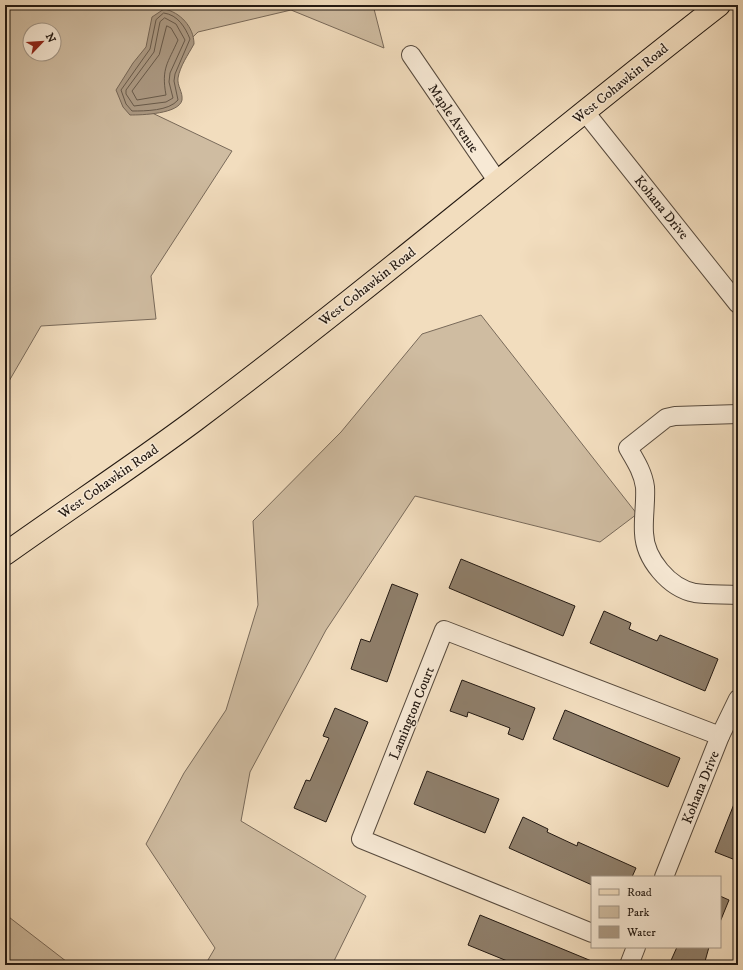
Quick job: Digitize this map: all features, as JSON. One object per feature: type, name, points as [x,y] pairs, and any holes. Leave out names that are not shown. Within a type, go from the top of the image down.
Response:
[{"type":"main road","name":"West Cohawkin Road","points":[[5,554],[192,422],[498,182],[719,5]]},
{"type":"street","name":"Maple Avenue","points":[[411,55],[498,182]]},
{"type":"street","name":"Kohana Drive","points":[[585,112],[738,304]]},
{"type":"street","points":[[738,414],[675,416],[666,418],[628,448],[642,472],[645,487],[644,534],[647,547],[661,572],[670,581],[682,589],[694,592],[738,595]]},
{"type":"street","name":"Lamington Court","points":[[591,933],[362,839],[444,630],[720,736]]},
{"type":"street","name":"Kohana Drive","points":[[664,876],[720,736],[738,699]]},
{"type":"green space","points":[[5,5],[373,5],[384,48],[291,10],[198,32],[127,101],[232,151],[151,276],[156,319],[41,326],[5,388]]},
{"type":"green space","points":[[481,315],[637,514],[600,542],[415,496],[326,630],[250,772],[241,821],[366,896],[332,965],[205,965],[215,948],[146,844],[184,773],[226,710],[258,605],[253,521],[341,432],[422,334]]},
{"type":"green space","points":[[5,914],[71,965],[5,965]]},
{"type":"water","points":[[164,9],[181,17],[192,32],[194,44],[182,65],[178,78],[182,100],[179,105],[167,111],[151,114],[130,115],[123,107],[116,90],[133,63],[146,47],[152,17]]},
{"type":"building","points":[[461,559],[575,606],[563,636],[449,588]]},
{"type":"building","points":[[392,584],[418,594],[387,682],[351,669],[361,639],[370,642]]},
{"type":"building","points":[[604,611],[631,623],[629,629],[657,641],[660,635],[718,659],[705,691],[590,643]]},
{"type":"building","points":[[462,680],[535,708],[523,740],[508,734],[510,728],[468,712],[467,717],[450,711]]},
{"type":"building","points":[[335,708],[368,722],[326,822],[294,808],[306,780],[310,781],[329,738],[323,736]]},
{"type":"building","points":[[565,710],[680,758],[668,787],[553,739]]},
{"type":"building","points":[[427,771],[499,799],[485,833],[414,804]]},
{"type":"building","points":[[738,794],[738,861],[715,852]]},
{"type":"building","points":[[523,817],[548,829],[547,832],[577,846],[578,842],[636,868],[632,876],[591,876],[591,885],[509,848]]},
{"type":"building","points":[[721,896],[729,900],[721,920]]},
{"type":"building","points":[[480,915],[594,962],[593,965],[517,965],[468,945]]},
{"type":"building","points":[[677,948],[709,948],[704,965],[669,965]]}]
